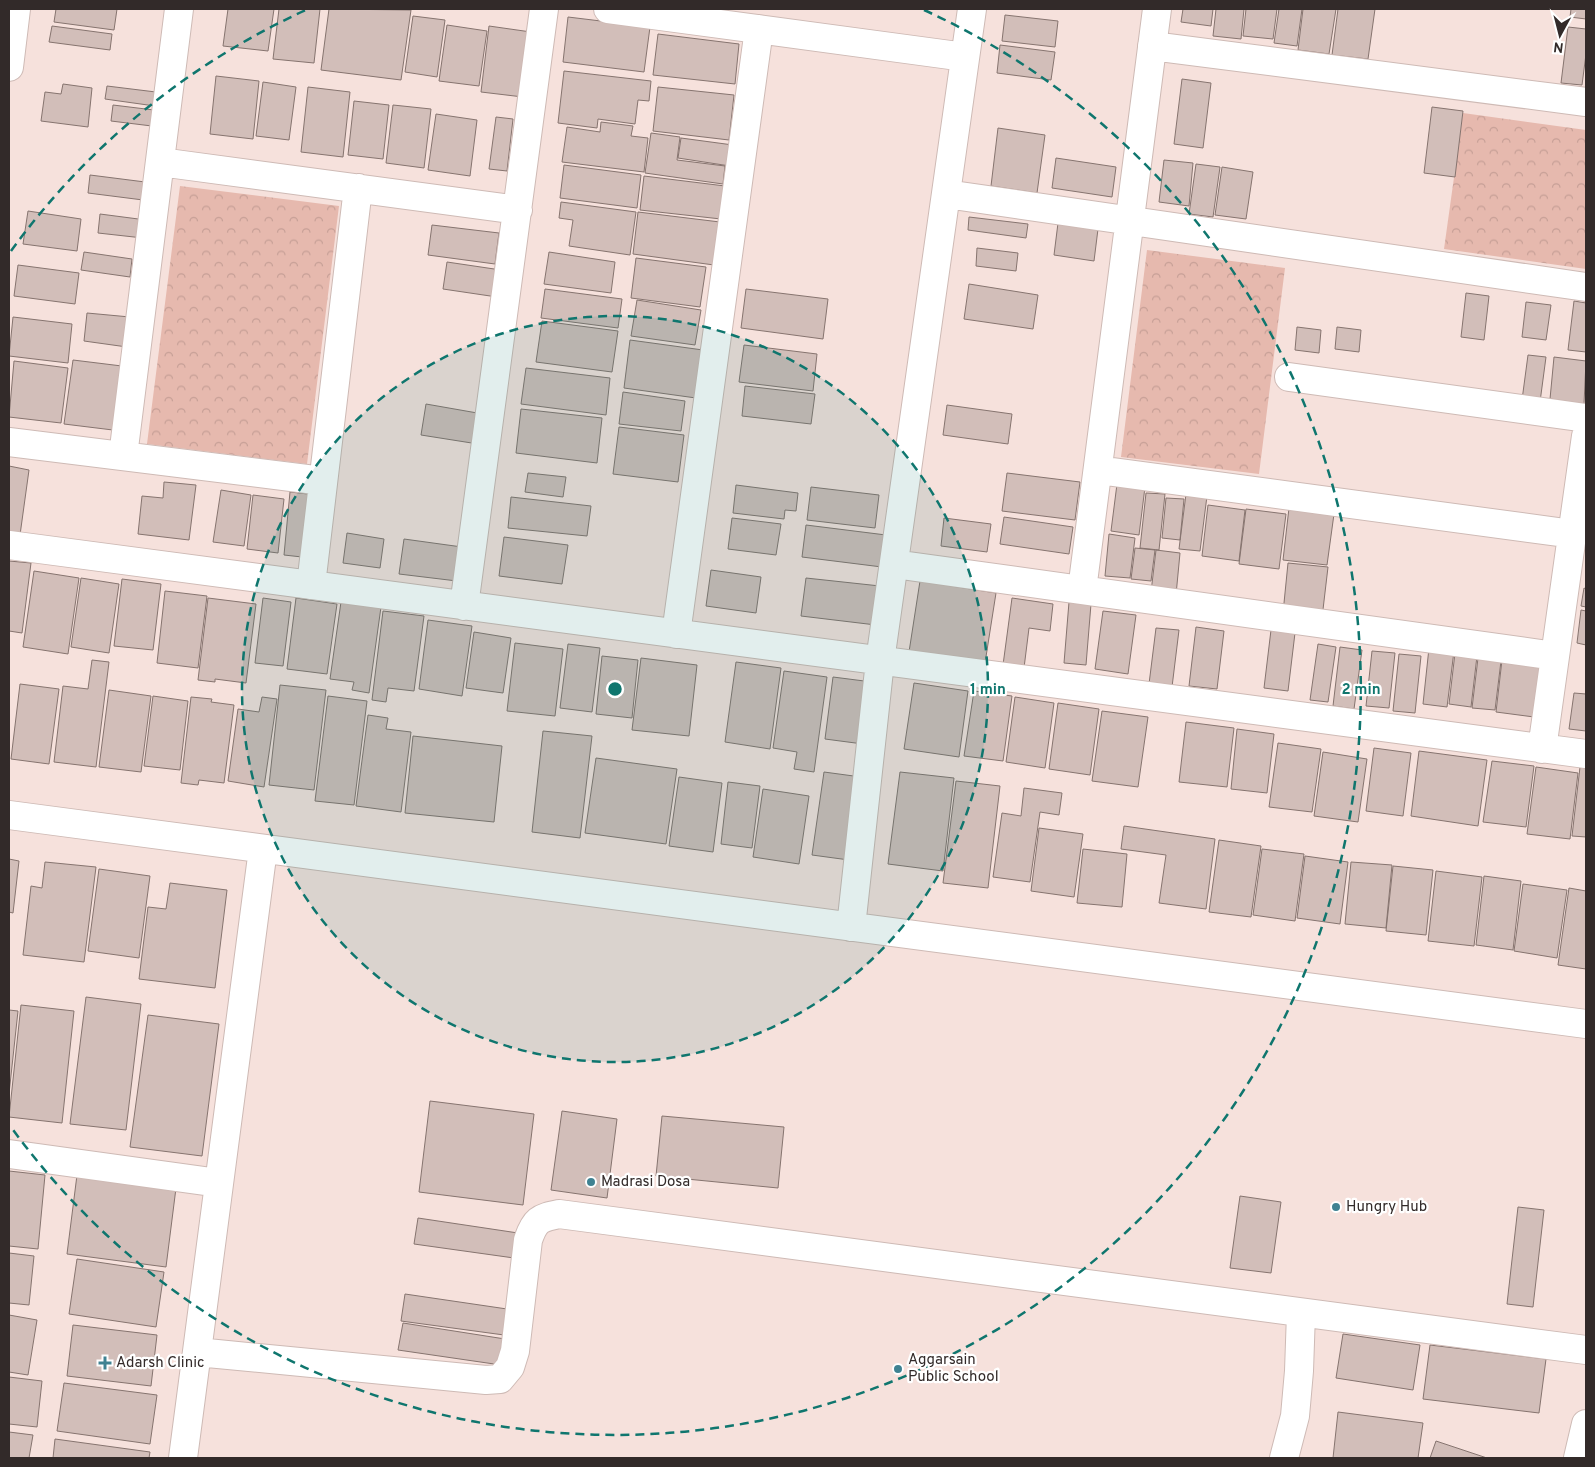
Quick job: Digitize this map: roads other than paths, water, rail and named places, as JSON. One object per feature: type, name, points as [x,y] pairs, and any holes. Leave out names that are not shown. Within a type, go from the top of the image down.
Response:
[{"type":"street","points":[[9,67],[16,9]]},
{"type":"street","points":[[123,456],[179,9]]},
{"type":"street","points":[[464,606],[544,9]]},
{"type":"street","points":[[608,9],[965,57]]},
{"type":"street","points":[[851,927],[880,661],[972,9]]},
{"type":"street","points":[[1082,590],[1157,9]]},
{"type":"street","points":[[676,634],[759,29]]},
{"type":"street","points":[[1152,46],[1586,102]]},
{"type":"street","points":[[160,162],[518,210]]},
{"type":"street","points":[[311,585],[358,188]]},
{"type":"street","points":[[946,194],[1586,287]]},
{"type":"street","points":[[1289,377],[1586,418]]},
{"type":"street","points":[[1542,748],[1586,436]]},
{"type":"street","points":[[9,442],[323,481]]},
{"type":"street","points":[[1098,470],[1573,534]]},
{"type":"street","points":[[9,545],[1586,754]]},
{"type":"street","points":[[894,564],[1555,656]]},
{"type":"street","points":[[9,815],[1586,1024]]},
{"type":"street","points":[[183,1458],[263,849]]},
{"type":"street","points":[[9,1154],[219,1183]]},
{"type":"street","points":[[197,1352],[486,1380],[500,1378],[510,1367],[515,1351],[528,1240],[533,1225],[543,1217],[559,1214],[1586,1350]]},
{"type":"street","points":[[1284,1458],[1295,1416],[1301,1313]]},
{"type":"street","points":[[1578,1458],[1586,1424]]},
{"type":"place","name":"Madrasi Dosa","points":[[591,1182]]},
{"type":"place","name":"Hungry Hub","points":[[1336,1207]]},
{"type":"place","name":"Adarsh Clinic","points":[[105,1363]]},
{"type":"place","name":"Aggarsain Public School","points":[[898,1369]]}]
